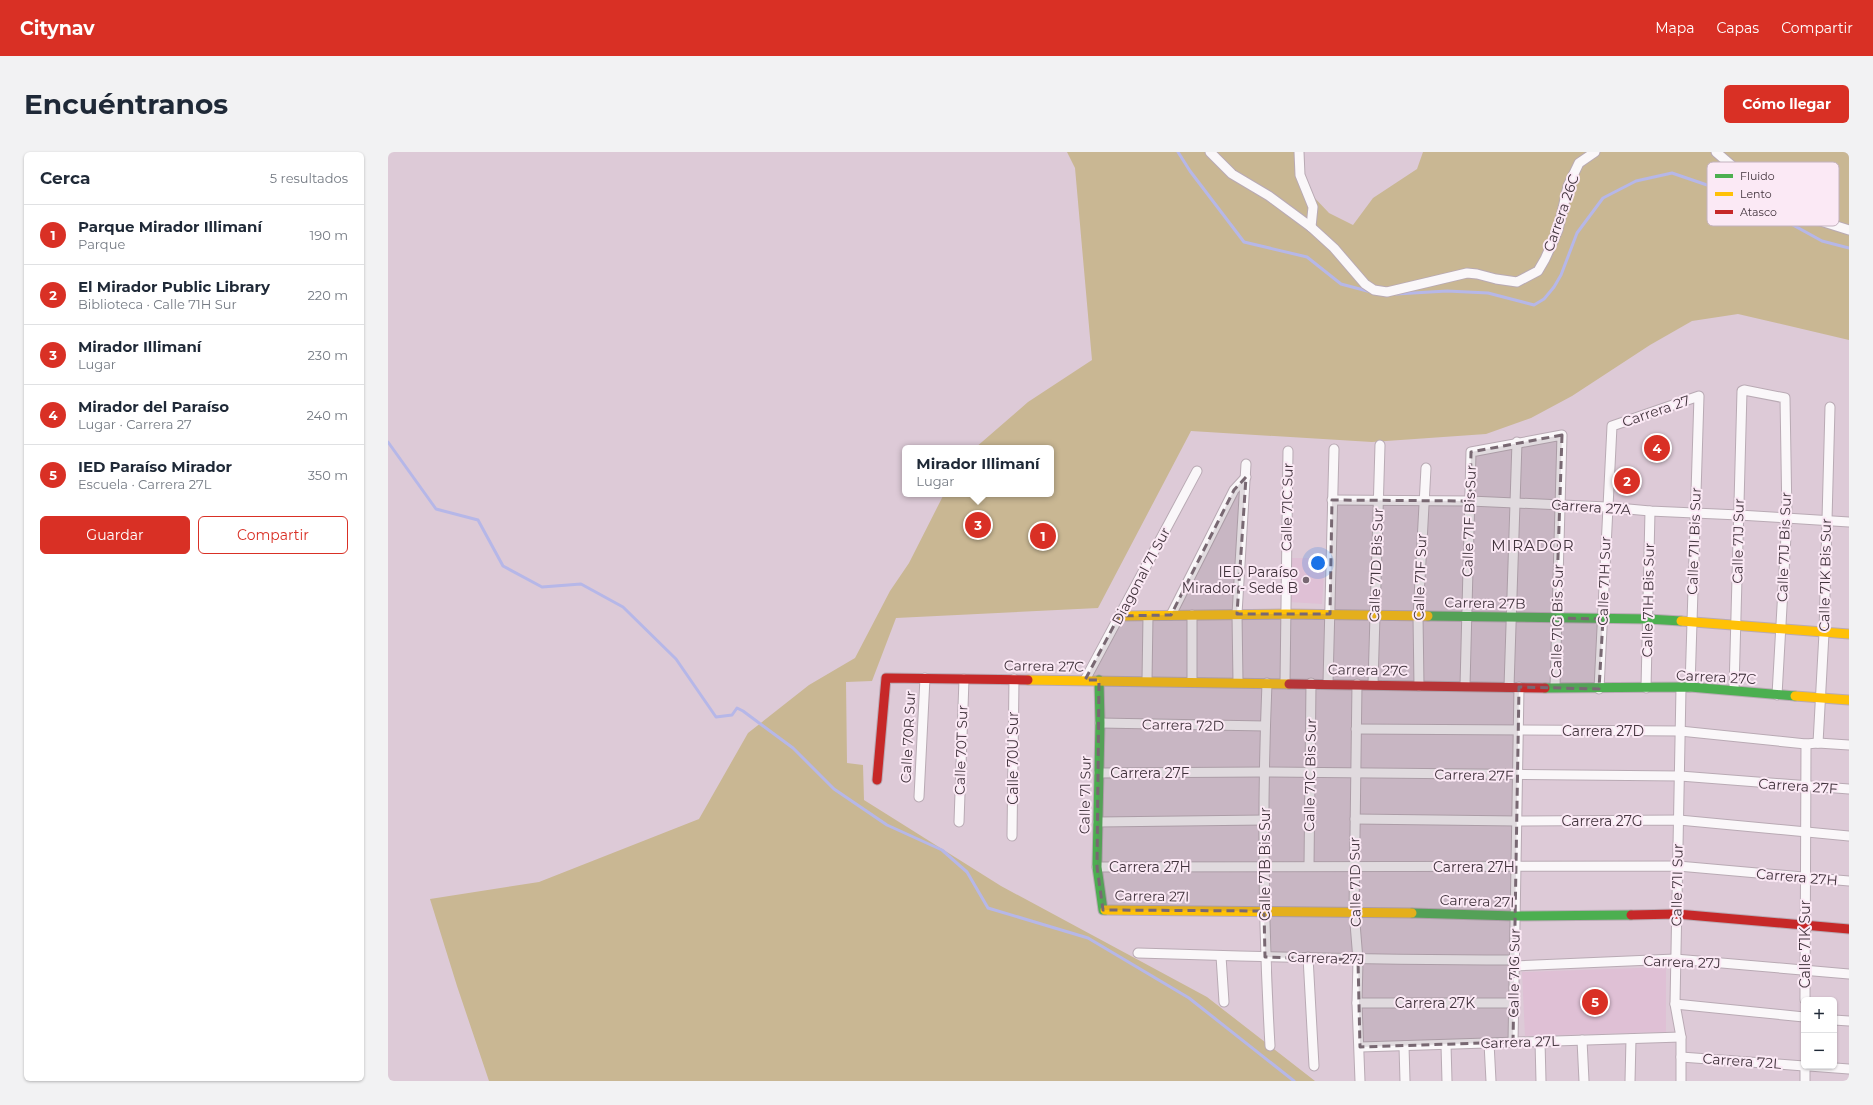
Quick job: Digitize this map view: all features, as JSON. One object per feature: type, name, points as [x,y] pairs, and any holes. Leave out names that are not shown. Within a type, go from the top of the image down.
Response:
[{"type":"street","name":"Carrera 26C","points":[[1210,152],[1232,174],[1269,196],[1311,227],[1334,248],[1365,284],[1374,290],[1387,292],[1414,287],[1467,273],[1517,282],[1538,271],[1558,230],[1568,186],[1579,163],[1595,152]]},
{"type":"street","points":[[1299,152],[1300,175],[1313,207],[1311,227]]},
{"type":"street","points":[[1716,152],[1728,162]]},
{"type":"street","points":[[1836,226],[1849,230]]},
{"type":"street","name":"Calle 71J Bis Sur","points":[[1742,391],[1786,398],[1787,518],[1782,629],[1777,695]]},
{"type":"street","name":"Calle 71J Sur","points":[[1734,690],[1742,391]]},
{"type":"street","name":"Carrera 27","points":[[1612,426],[1699,396]]},
{"type":"street","name":"Calle 71I Bis Sur","points":[[1685,687],[1692,623],[1699,396]]},
{"type":"street","name":"Calle 71K Bis Sur","points":[[1818,742],[1824,632],[1830,407]]},
{"type":"street","name":"Calle 71H Sur","points":[[1600,688],[1607,507],[1612,426]]},
{"type":"street","name":"Calle 71G Bis Sur","points":[[1517,442],[1562,435],[1555,688]]},
{"type":"street","name":"Calle 71F Bis Sur","points":[[1465,686],[1471,452],[1517,442]]},
{"type":"street","name":"Calle 71G Sur","points":[[1513,1042],[1518,731],[1514,687],[1511,617],[1517,442]]},
{"type":"street","name":"Calle 71D Bis Sur","points":[[1373,684],[1380,445]]},
{"type":"street","points":[[1328,684],[1334,449]]},
{"type":"street","name":"Calle 71C Sur","points":[[1285,683],[1288,451]]},
{"type":"street","points":[[1238,682],[1238,614],[1246,464]]},
{"type":"street","name":"Calle 71F Sur","points":[[1419,686],[1418,616],[1423,501],[1426,468]]},
{"type":"street","name":"Diagonal 71 Sur","points":[[1085,680],[1197,471]]},
{"type":"street","points":[[1171,615],[1234,490],[1246,477]]},
{"type":"street","name":"Carrera 27A","points":[[1332,500],[1470,500],[1849,522]]},
{"type":"street","name":"Calle 71H Bis Sur","points":[[1646,688],[1650,511]]},
{"type":"street","name":"Carrera 27B","points":[[1119,616],[1330,614],[1648,619],[1849,634]]},
{"type":"street","points":[[1192,615],[1192,682]]},
{"type":"street","points":[[1147,681],[1148,616]]},
{"type":"street","name":"Carrera 27C","points":[[886,678],[1311,683],[1555,688],[1685,687],[1849,700]]},
{"type":"street","name":"Calle 70R Sur","points":[[877,780],[886,678]]},
{"type":"street","name":"Calle 70R Sur","points":[[919,797],[925,678]]},
{"type":"street","name":"Calle 70T Sur","points":[[959,822],[964,679]]},
{"type":"street","name":"Calle 70U Sur","points":[[1012,836],[1014,679]]},
{"type":"street","name":"Calle 71 Sur","points":[[1099,680],[1100,723],[1098,867],[1103,910]]},
{"type":"street","name":"Calle 71B Bis Sur","points":[[1267,683],[1263,867],[1265,957],[1270,1046]]},
{"type":"street","name":"Calle 71C Bis Sur","points":[[1309,866],[1311,683]]},
{"type":"street","name":"Calle 71D Sur","points":[[1357,684],[1354,912],[1358,960],[1356,1004],[1360,1047],[1360,1081]]},
{"type":"street","name":"Calle 71I Sur","points":[[1681,1081],[1681,1037],[1675,1004],[1675,960],[1680,731],[1685,687]]},
{"type":"street","name":"Carrera 72D","points":[[1100,723],[1265,726]]},
{"type":"street","name":"Carrera 27D","points":[[1356,729],[1680,731],[1806,744],[1818,742],[1849,745]]},
{"type":"street","name":"Calle 71K Sur","points":[[1805,997],[1806,744]]},
{"type":"street","name":"Carrera 27F","points":[[1099,773],[1265,772],[1518,776],[1680,776],[1806,787],[1849,789]]},
{"type":"street","name":"Carrera 27G","points":[[1355,819],[1517,821],[1679,820],[1849,836]]},
{"type":"street","points":[[1098,822],[1265,820]]},
{"type":"street","name":"Carrera 27H","points":[[1098,867],[1678,866],[1849,881]]},
{"type":"street","name":"Carrera 27I","points":[[1103,910],[1354,912],[1515,916],[1677,914],[1849,929]]},
{"type":"street","name":"Carrera 27J","points":[[1138,953],[1514,963],[1675,960],[1849,974]]},
{"type":"street","points":[[1221,956],[1224,1002]]},
{"type":"street","points":[[1308,957],[1314,1066]]},
{"type":"street","name":"Carrera 27K","points":[[1356,1004],[1514,1004]]},
{"type":"street","points":[[1675,1004],[1801,1017]]},
{"type":"street","points":[[1837,1020],[1849,1021]]},
{"type":"street","name":"Carrera 27L","points":[[1360,1047],[1681,1037]]},
{"type":"street","points":[[1630,1081],[1631,1039]]},
{"type":"street","points":[[1582,1040],[1584,1081]]},
{"type":"street","points":[[1540,1042],[1541,1081]]},
{"type":"street","points":[[1489,1043],[1491,1081]]},
{"type":"street","points":[[1446,1044],[1447,1081]]},
{"type":"street","points":[[1404,1046],[1405,1081]]},
{"type":"street","name":"Carrera 72L","points":[[1681,1057],[1801,1066]]},
{"type":"street","points":[[1837,1068],[1849,1069]]},
{"type":"street","points":[[1804,1069],[1805,1081]]},
{"type":"highlighted area","points":[[1562,435],[1556,618],[1603,619],[1599,689],[1519,687],[1513,1042],[1360,1047],[1358,960],[1265,957],[1264,911],[1103,910],[1097,867],[1099,680],[1085,680],[1119,616],[1171,615],[1234,490],[1246,477],[1237,614],[1330,614],[1332,500],[1470,501],[1471,452]]},
{"type":"shaded area","points":[[1067,152],[1297,152],[1309,192],[1329,213],[1353,225],[1373,198],[1417,169],[1423,152],[1849,152],[1849,340],[1738,314],[1692,321],[1650,345],[1572,396],[1531,418],[1486,434],[1372,442],[1191,431],[1098,608],[896,618],[872,681],[846,682],[847,763],[863,765],[864,800],[1001,886],[1207,997],[1315,1081],[489,1081],[430,899],[539,882],[699,819],[748,733],[809,685],[855,658],[890,591],[909,563],[942,497],[1054,497],[1054,445],[978,445],[1028,402],[1092,360],[1075,168]]},
{"type":"shaded area","name":"IED Paraíso Mirador - Sede B","points":[[1289,558],[1325,558],[1322,604],[1289,602]]},
{"type":"shaded area","points":[[1666,967],[1666,1032],[1525,1036],[1522,972]]},
{"type":"waterway","points":[[1178,152],[1190,171],[1244,242],[1307,257],[1341,284],[1371,292]]},
{"type":"waterway","points":[[1396,294],[1447,291],[1488,293],[1534,305],[1544,299],[1554,287],[1561,275],[1577,233],[1603,198],[1636,181],[1672,173],[1707,185]]},
{"type":"waterway","points":[[1795,226],[1822,241],[1849,248]]},
{"type":"waterway","points":[[388,442],[436,509],[478,520],[503,566],[542,587],[581,584],[623,607],[676,659],[716,717],[732,715],[737,708],[743,711],[793,748],[834,789],[887,825],[942,850],[967,872],[988,908],[1088,938],[1189,998],[1294,1081]]},
{"type":"traffic: fast","points":[[1428,616],[1648,619],[1681,621]]},
{"type":"traffic: fast","points":[[1099,680],[1100,723],[1097,867],[1103,910],[1105,910]]},
{"type":"traffic: fast","points":[[1545,688],[1690,687],[1795,696]]},
{"type":"traffic: fast","points":[[1412,913],[1515,916],[1631,915]]},
{"type":"traffic: slow","points":[[1119,616],[1286,614],[1428,616]]},
{"type":"traffic: slow","points":[[1681,621],[1849,634]]},
{"type":"traffic: slow","points":[[1028,680],[1289,684]]},
{"type":"traffic: slow","points":[[1795,696],[1849,700]]},
{"type":"traffic: slow","points":[[1105,910],[1412,913]]},
{"type":"traffic: jam","points":[[877,780],[886,678],[1028,680]]},
{"type":"traffic: jam","points":[[1289,684],[1545,688]]},
{"type":"traffic: jam","points":[[1631,915],[1677,914],[1849,929]]},
{"type":"place","name":"Mirador del Paraíso","points":[[1657,448]]},
{"type":"place","name":"El Mirador Public Library","points":[[1627,481]]},
{"type":"place","name":"Mirador Illimaní","points":[[978,525]]},
{"type":"place","name":"Parque Mirador Illimaní","points":[[1043,536]]},
{"type":"place","name":"IED Paraíso Mirador - Sede B","points":[[1306,580]]},
{"type":"place","name":"IED Paraíso Mirador","points":[[1595,1002]]},
{"type":"district","name":"MIRADOR","points":[[1533,546]]}]
